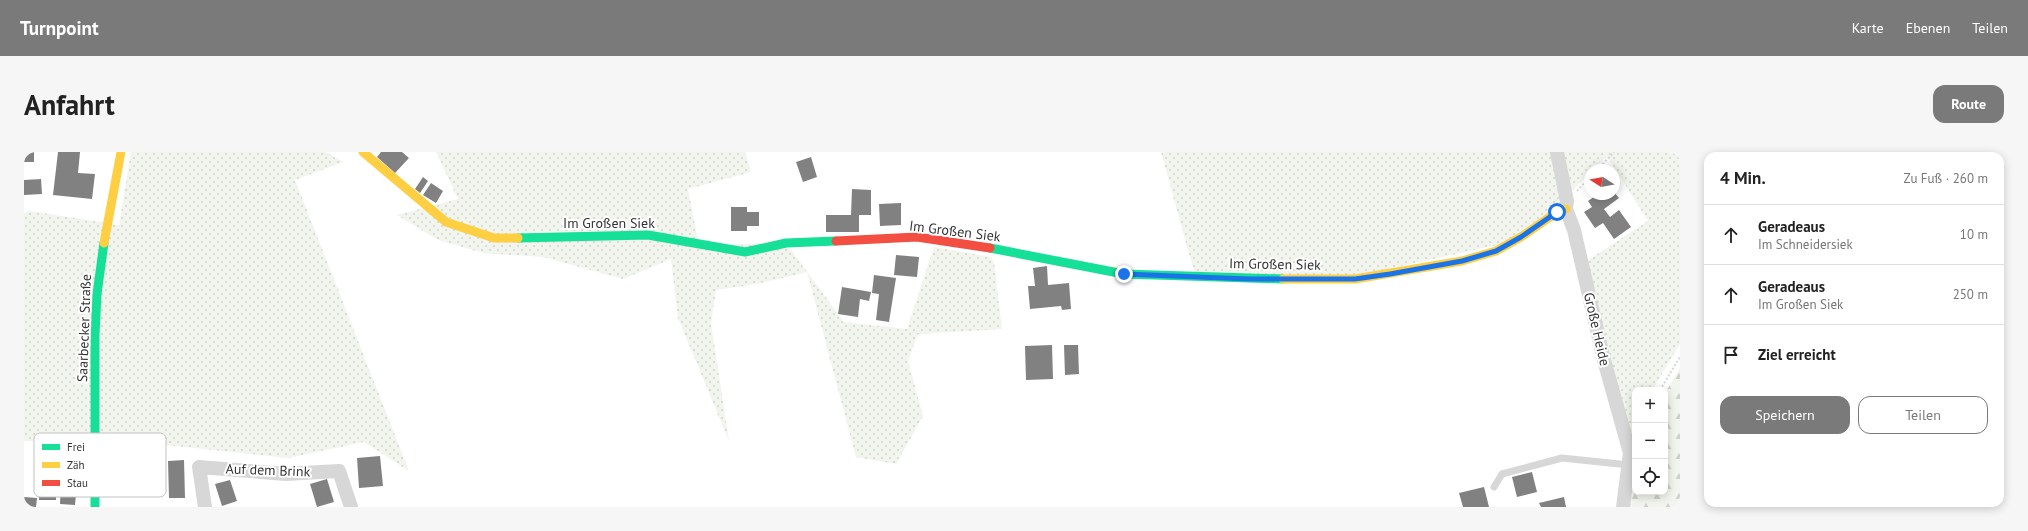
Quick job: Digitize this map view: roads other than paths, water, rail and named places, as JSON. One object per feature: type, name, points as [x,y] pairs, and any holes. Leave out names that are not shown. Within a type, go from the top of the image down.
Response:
[{"type":"street","name":"Saarbecker Straße","points":[[95,433],[95,335],[97,294],[104,240],[121,152]]},
{"type":"street","name":"Im Großen Siek","points":[[363,152],[446,222],[494,238],[648,235],[745,252],[786,243],[917,237],[1019,253],[1124,274],[1249,279],[1355,279],[1427,268],[1481,257],[1496,251],[1521,237],[1537,225],[1566,209]]},
{"type":"street","name":"Große Heide","points":[[1557,152],[1568,201],[1566,209],[1574,230],[1604,360],[1630,453],[1623,507]]},
{"type":"street","name":"Auf dem Brink","points":[[205,507],[199,467],[286,474],[339,471],[350,507]]},
{"type":"lane","points":[[1494,487],[1502,474],[1562,458],[1629,466]]}]
